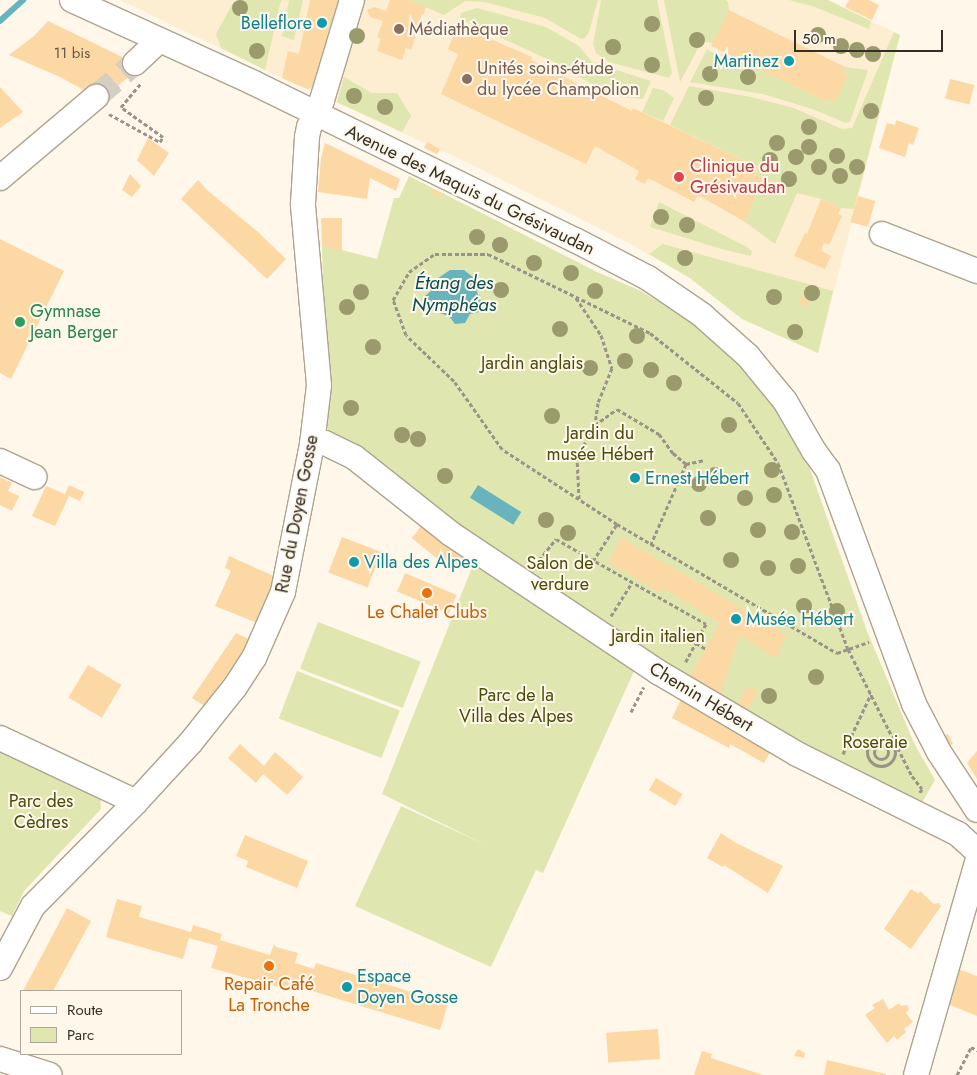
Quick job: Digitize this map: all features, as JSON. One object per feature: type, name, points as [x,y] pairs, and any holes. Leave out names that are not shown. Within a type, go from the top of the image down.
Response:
[{"type":"street","name":"Avenue des Maquis du Grésivaudan","points":[[72,0],[316,114],[576,240],[656,283],[702,316],[748,356],[785,401],[814,451]]},
{"type":"street","name":"Rue du Doyen Gosse","points":[[0,968],[33,906],[136,802],[191,742],[235,687],[254,658],[283,592],[312,444],[319,385],[303,204],[307,137],[309,127],[322,100],[352,0]]},
{"type":"street","points":[[140,71],[159,41]]},
{"type":"street","points":[[0,178],[92,100]]},
{"type":"street","points":[[882,234],[977,271]]},
{"type":"street","name":"Chemin Hébert","points":[[312,444],[325,442],[354,457],[452,534],[674,682],[797,754],[958,834],[977,851]]},
{"type":"street","points":[[814,451],[818,472],[896,691],[912,725],[938,770],[976,812]]},
{"type":"street","points":[[814,451],[828,470],[914,704],[939,752],[976,812]]},
{"type":"street","points":[[0,461],[35,477]]},
{"type":"street","points":[[0,738],[136,802]]},
{"type":"street","points":[[916,1075],[977,862]]},
{"type":"street","points":[[0,1059],[50,1075]]},
{"type":"path","points":[[92,100],[160,142],[162,136],[121,107],[140,71]]},
{"type":"path","points":[[877,639],[848,649],[837,653],[617,524],[502,449],[454,380],[406,335],[393,300],[409,272],[435,254],[488,254],[650,333],[738,403],[778,463],[848,649],[893,741],[912,776],[922,789],[919,794],[911,791]]},
{"type":"path","points":[[575,297],[601,335],[612,368],[598,404],[594,425],[577,456],[579,499]]},
{"type":"path","points":[[594,425],[617,409],[659,434],[673,453],[686,464]]},
{"type":"path","points":[[686,464],[705,460]]},
{"type":"path","points":[[651,544],[686,464]]},
{"type":"path","points":[[593,561],[617,524]]},
{"type":"path","points":[[539,560],[556,539],[706,624],[674,682]]},
{"type":"path","points":[[610,618],[632,583]]},
{"type":"path","points":[[696,643],[706,649]]},
{"type":"path","points":[[631,712],[647,680]]},
{"type":"path","points":[[849,760],[841,756],[871,694]]},
{"type":"path","points":[[884,738],[893,741],[896,749],[895,757],[891,763],[884,767],[876,766],[870,760],[867,752],[870,744],[876,739],[884,738]]},
{"type":"path","points":[[878,745],[884,745],[888,749],[889,755],[884,760],[879,760],[874,756],[874,750],[878,745]]},
{"type":"path","points":[[873,772],[879,760]]},
{"type":"path","points":[[957,1075],[971,1047],[977,1050]]},
{"type":"shaded area","name":"Clinique du Grésivaudan","points":[[120,0],[828,0],[900,35],[818,353],[742,319],[689,278],[631,244],[460,159],[282,78]]},
{"type":"green space","points":[[242,0],[281,0],[265,70],[221,48],[216,34],[233,3]]},
{"type":"green space","points":[[289,0],[303,0],[294,40],[282,36]]},
{"type":"green space","points":[[408,0],[598,0],[589,32],[585,38],[581,39],[545,18],[485,2],[465,1],[444,15]]},
{"type":"green space","points":[[601,0],[657,0],[672,73],[669,78],[609,62],[596,53],[593,44]]},
{"type":"green space","points":[[664,0],[726,0],[728,2],[729,10],[713,43],[702,41],[680,82]]},
{"type":"green space","points":[[789,0],[828,0],[871,21],[869,29],[815,7]]},
{"type":"green space","points":[[477,8],[546,27],[579,46],[592,62],[651,81],[643,99],[612,96],[558,64],[460,19],[461,13]]},
{"type":"green space","points":[[894,32],[900,35],[854,209],[841,208],[821,199],[797,193],[775,244],[745,222],[763,178],[755,175],[758,167],[670,125],[689,86],[751,97],[794,108],[842,129],[852,128]]},
{"type":"green space","points":[[707,49],[728,62],[733,56],[827,102],[848,75],[842,72],[845,67],[868,70],[850,122],[846,123],[812,109],[763,94],[690,82]]},
{"type":"green space","points":[[344,77],[372,93],[397,93],[411,116],[402,132],[337,102]]},
{"type":"green space","points":[[653,88],[663,90],[674,98],[663,121],[642,112]]},
{"type":"green space","name":"Jardin du musée Hébert","points":[[409,176],[597,272],[641,291],[693,322],[740,365],[778,408],[805,455],[867,631],[914,743],[935,780],[921,804],[800,746],[512,569],[327,429],[322,245],[377,259],[394,198],[399,198]]},
{"type":"green space","points":[[659,202],[747,247],[752,251],[751,256],[650,227]]},
{"type":"green space","points":[[663,244],[833,291],[818,353],[742,319],[690,278],[649,254]]},
{"type":"green space","name":"Parc de la Villa des Alpes","points":[[473,565],[635,669],[543,873],[536,870],[491,967],[355,906],[401,806],[486,845],[382,794]]},
{"type":"green space","points":[[318,622],[421,661],[403,708],[300,669]]},
{"type":"green space","points":[[297,671],[400,710],[381,758],[279,719]]},
{"type":"green space","name":"Parc des Cèdres","points":[[0,748],[100,792],[101,809],[24,891],[12,916],[0,911]]},
{"type":"water","name":"Étang des Nymphéas","points":[[450,270],[464,270],[474,278],[478,288],[477,292],[482,303],[479,312],[470,314],[465,323],[455,324],[449,316],[430,310],[425,296],[433,289],[434,281]]},
{"type":"water","points":[[478,485],[521,512],[513,525],[470,498]]},
{"type":"building","name":"Belleflore","points":[[310,0],[344,0],[323,83],[307,89],[282,78],[288,51],[299,54]]},
{"type":"building","name":"Médiathèque","points":[[390,0],[408,0],[426,7],[411,50],[406,48],[402,60],[377,51],[381,39],[377,37],[383,21],[370,17],[367,10],[374,7],[386,11]]},
{"type":"building","points":[[849,0],[869,0],[879,5],[872,20],[845,7]]},
{"type":"building","name":"Martinez","points":[[729,10],[845,67],[842,72],[848,75],[835,102],[829,99],[827,102],[711,46]]},
{"type":"building","points":[[48,21],[143,67],[122,82],[104,101],[60,77],[9,55],[34,36]]},
{"type":"building","name":"Clinique du Grésivaudan","points":[[458,25],[532,57],[531,60],[632,111],[633,108],[758,167],[755,175],[763,178],[745,222],[698,195],[694,202],[648,178],[645,184],[635,179],[639,171],[595,146],[586,164],[441,94],[458,54],[448,49]]},
{"type":"building","points":[[950,79],[974,85],[969,104],[945,98]]},
{"type":"building","points":[[0,87],[23,112],[0,128]]},
{"type":"building","points":[[896,120],[919,128],[913,145],[909,143],[905,157],[879,148],[887,123],[895,125]]},
{"type":"building","points":[[148,138],[169,153],[154,176],[137,160]]},
{"type":"building","points":[[427,142],[440,149],[437,154],[424,148]]},
{"type":"building","points":[[325,143],[400,179],[396,191],[370,178],[367,199],[318,192],[321,158]]},
{"type":"building","points":[[130,174],[141,186],[132,197],[122,190]]},
{"type":"building","points":[[198,180],[286,259],[267,279],[181,199]]},
{"type":"building","points":[[433,189],[444,194],[442,198],[431,193]]},
{"type":"building","points":[[858,196],[875,201],[868,227],[851,222]]},
{"type":"building","points":[[821,199],[841,208],[838,214],[842,216],[829,245],[824,243],[822,248],[822,251],[831,256],[825,269],[794,256],[805,233],[807,234]]},
{"type":"building","points":[[321,218],[342,218],[342,252],[322,245]]},
{"type":"building","name":"Gymnase Jean Berger","points":[[0,239],[64,271],[11,379],[0,373]]},
{"type":"building","points":[[802,294],[810,299],[807,307],[799,303]]},
{"type":"building","points":[[0,477],[12,483],[8,491],[19,496],[12,511],[0,505]]},
{"type":"building","points":[[69,485],[84,492],[80,501],[69,496],[55,526],[32,516],[46,486],[65,494]]},
{"type":"building","points":[[423,524],[463,556],[451,570],[412,538]]},
{"type":"building","name":"Villa des Alpes","points":[[342,537],[381,552],[368,588],[328,572]]},
{"type":"building","name":"Musée Hébert","points":[[622,538],[787,635],[775,658],[739,635],[718,702],[687,682],[720,623],[663,588],[660,593],[608,562]]},
{"type":"building","points":[[229,556],[276,577],[257,623],[215,606],[231,571],[225,568]]},
{"type":"building","name":"Le Chalet Clubs","points":[[405,573],[457,595],[449,613],[397,591]]},
{"type":"building","points":[[236,633],[251,640],[208,701],[204,705],[201,704],[192,698]]},
{"type":"building","points":[[88,665],[121,685],[102,718],[68,698]]},
{"type":"building","points":[[752,686],[758,691],[744,716],[735,712],[745,690]]},
{"type":"building","points":[[682,697],[772,749],[764,763],[730,744],[729,748],[672,718]]},
{"type":"building","points":[[948,734],[953,744],[949,746],[944,736]]},
{"type":"building","points":[[240,744],[264,766],[275,752],[303,777],[287,795],[263,774],[256,783],[228,758]]},
{"type":"building","points":[[977,751],[977,779],[967,763]]},
{"type":"building","points":[[656,778],[683,794],[675,806],[649,790]]},
{"type":"building","points":[[721,833],[736,843],[783,866],[768,893],[724,865],[723,867],[707,858]]},
{"type":"building","points":[[245,835],[308,861],[297,888],[246,867],[248,861],[236,856]]},
{"type":"building","points":[[911,889],[919,894],[920,891],[934,904],[939,903],[941,906],[911,949],[884,929]]},
{"type":"building","points":[[117,899],[142,906],[139,917],[191,932],[193,925],[222,934],[220,940],[270,955],[274,944],[276,947],[298,953],[295,963],[314,969],[316,963],[448,1003],[440,1030],[289,984],[288,990],[211,968],[218,946],[189,938],[183,959],[106,937]]},
{"type":"building","points":[[67,908],[91,921],[54,990],[24,990]]},
{"type":"building","points":[[953,967],[977,976],[977,1016],[943,1002]]},
{"type":"building","points":[[883,999],[889,1010],[899,1003],[901,1006],[907,1005],[909,1009],[906,1013],[913,1022],[904,1029],[906,1032],[897,1040],[894,1036],[887,1043],[865,1015],[875,1008],[872,1005]]},
{"type":"building","points":[[658,1029],[660,1059],[608,1063],[606,1033]]},
{"type":"building","points":[[798,1049],[805,1053],[804,1058],[794,1056]]},
{"type":"building","points":[[702,1051],[712,1054],[711,1058],[763,1075],[694,1075]]},
{"type":"building","points":[[827,1060],[886,1074],[886,1075],[824,1075]]},
{"type":"waterway","points":[[0,21],[23,0]]},
{"type":"tunnel","points":[[96,97],[135,63]]},
{"type":"place","name":"Belleflore","points":[[322,23]]},
{"type":"place","name":"Médiathèque","points":[[399,29]]},
{"type":"place","name":"Martinez","points":[[789,61]]},
{"type":"place","name":"Unités soins-étude du lycée Champolion","points":[[467,79]]},
{"type":"place","name":"Clinique du Grésivaudan","points":[[679,177]]},
{"type":"place","name":"Gymnase Jean Berger","points":[[20,322]]},
{"type":"place","name":"Ernest Hébert","points":[[635,478]]},
{"type":"place","name":"Villa des Alpes","points":[[354,562]]},
{"type":"place","name":"Le Chalet Clubs","points":[[427,593]]},
{"type":"place","name":"Musée Hébert","points":[[736,619]]},
{"type":"place","name":"Repair Café La Tronche","points":[[269,966]]},
{"type":"place","name":"Espace Doyen Gosse","points":[[347,987]]},
{"type":"park label","name":"Jardin anglais","points":[[532,363]]},
{"type":"park label","name":"Salon de verdure","points":[[560,574]]},
{"type":"park label","name":"Jardin italien","points":[[658,636]]},
{"type":"park label","name":"Roseraie","points":[[875,742]]}]
